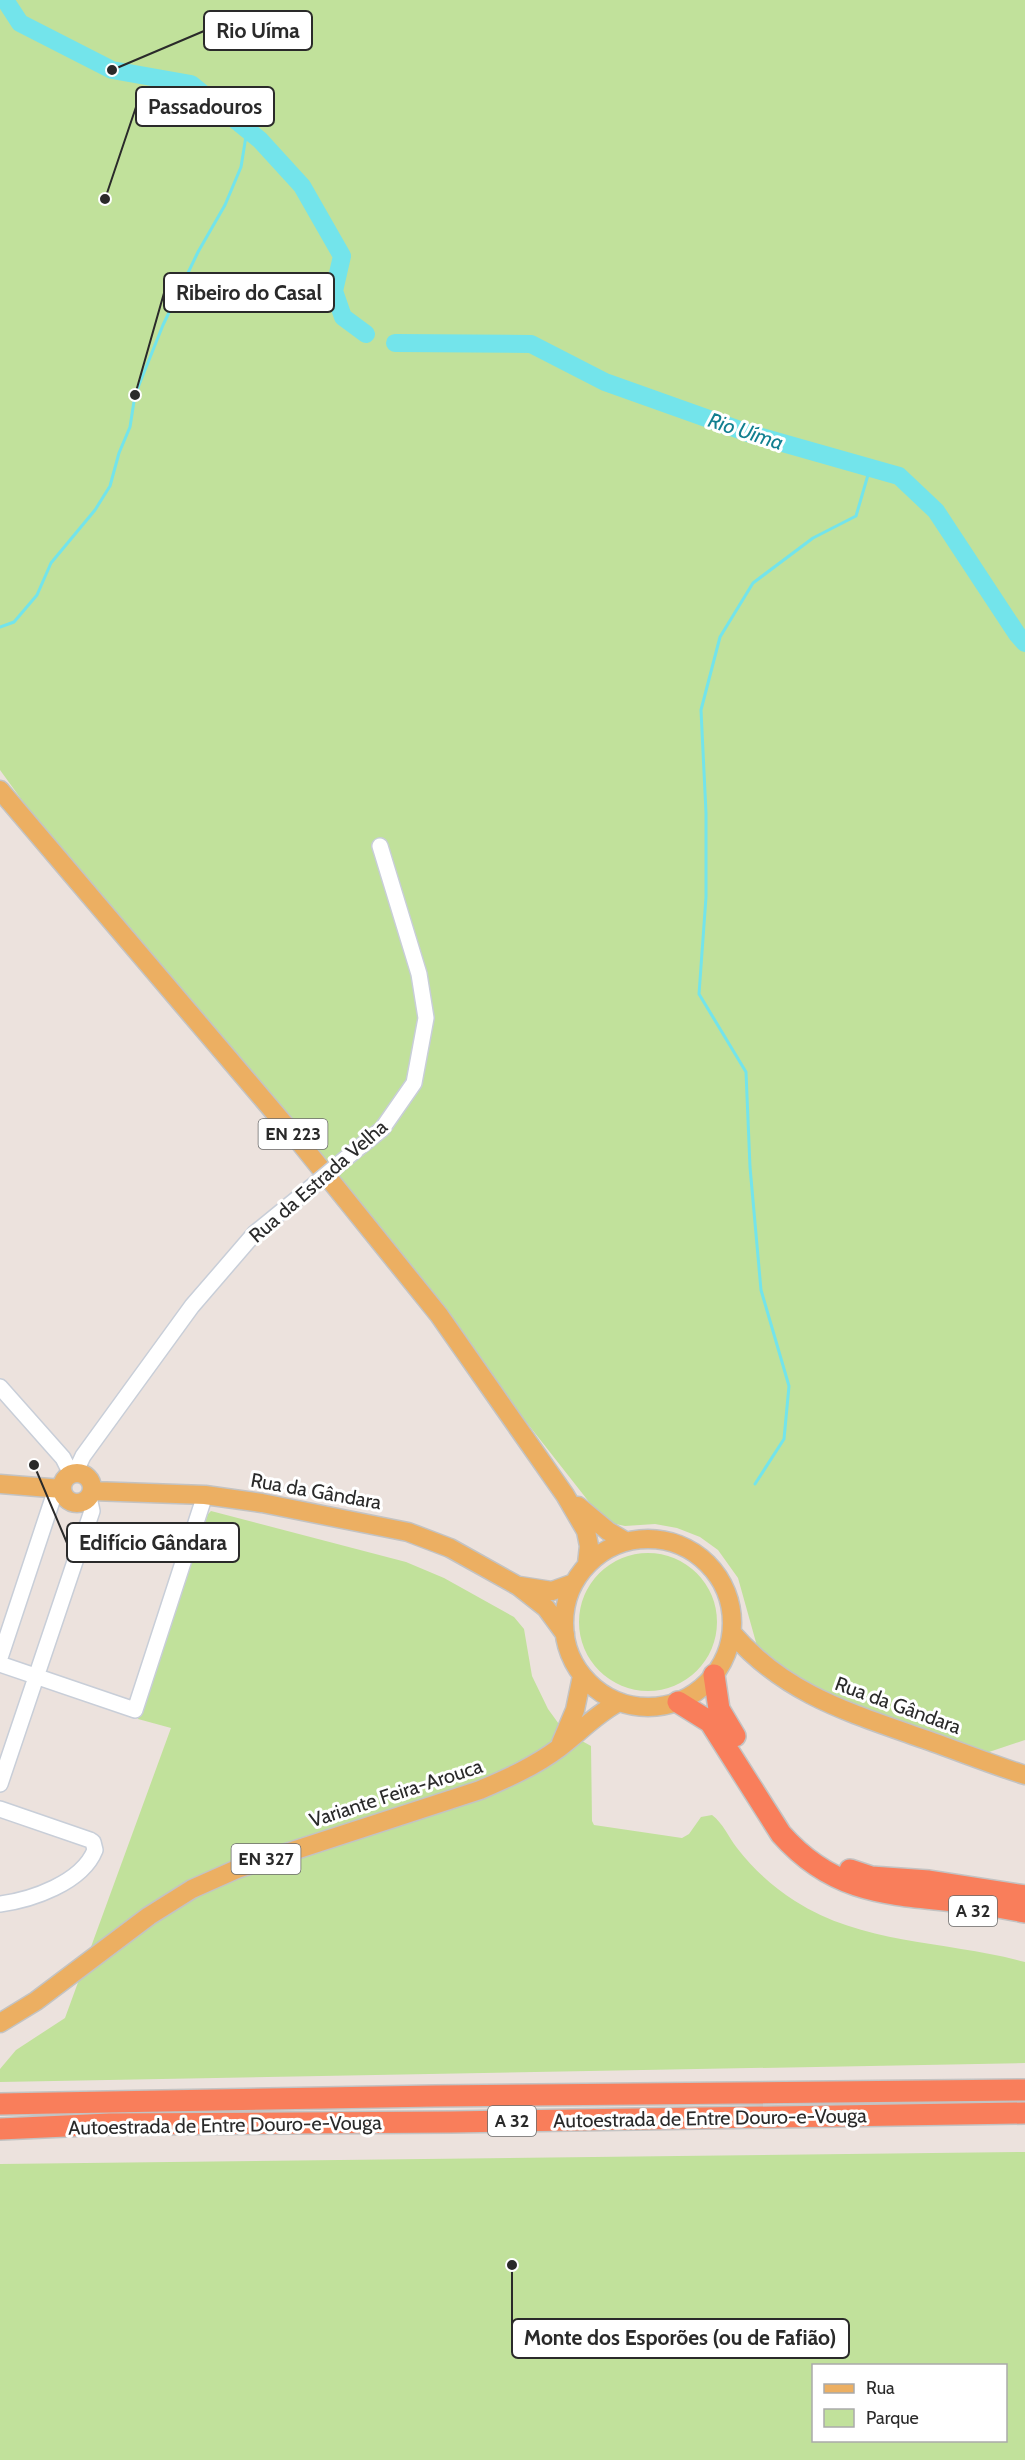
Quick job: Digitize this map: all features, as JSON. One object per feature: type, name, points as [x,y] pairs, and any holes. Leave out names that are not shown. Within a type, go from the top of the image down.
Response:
[{"type":"highway","name":"A 32","points":[[719,1669],[719,1709],[789,1827],[803,1842],[854,1872],[966,1902],[1025,1912]]},
{"type":"highway","name":"A 32","points":[[678,1702],[710,1722],[781,1833],[795,1850],[813,1864],[849,1884],[875,1892],[926,1890],[1025,1896]]},
{"type":"highway","name":"A 32","points":[[926,1890],[968,1879],[1025,1887]]},
{"type":"highway","name":"A 32","points":[[926,1890],[1025,1904]]},
{"type":"highway","name":"A 32","points":[[926,1890],[967,1910],[1025,1919]]},
{"type":"highway","name":"A 32","points":[[978,2091],[1025,2085]]},
{"type":"highway","name":"Autoestrada de Entre Douro-e-Vouga","points":[[0,2104],[423,2096],[1025,2090]]},
{"type":"highway","name":"Autoestrada de Entre Douro-e-Vouga","points":[[0,2129],[110,2124],[440,2122],[1025,2113]]},
{"type":"main road","name":"EN 223","points":[[0,790],[297,1138],[440,1315],[565,1495],[586,1531],[589,1546],[587,1564]]},
{"type":"main road","points":[[67,1482],[88,1478],[90,1494]]},
{"type":"main road","name":"Rua da Gândara","points":[[0,1484],[67,1482],[68,1501],[77,1504],[90,1494],[205,1495],[273,1505],[408,1532],[450,1548],[518,1586],[546,1608],[565,1635]]},
{"type":"main road","name":"EN 223","points":[[565,1495],[597,1522],[626,1541]]},
{"type":"main road","points":[[648,1538],[670,1541],[691,1550],[719,1575],[731,1603],[732,1634],[719,1669],[698,1690],[678,1702],[649,1707],[619,1702],[593,1687],[582,1676],[571,1656],[565,1635],[565,1608],[574,1583],[587,1564],[598,1554],[626,1541],[648,1538]]},
{"type":"main road","name":"Rua da Gândara","points":[[518,1586],[552,1591],[574,1583]]},
{"type":"main road","name":"Rua da Gândara","points":[[732,1634],[763,1665],[807,1694],[842,1710],[1025,1775]]},
{"type":"main road","name":"Rua da Gândara","points":[[719,1669],[745,1660],[763,1665]]},
{"type":"main road","points":[[560,1748],[575,1710],[582,1676]]},
{"type":"main road","name":"Variante Feira-Arouca","points":[[0,2023],[36,2001],[149,1916],[192,1889],[237,1869],[480,1790],[514,1775],[560,1748],[591,1719],[619,1702]]},
{"type":"street","name":"Rua da Estrada Velha","points":[[0,1658],[53,1498],[67,1482],[83,1456],[192,1306],[255,1233],[382,1129],[414,1083],[426,1018],[418,974],[380,846]]},
{"type":"street","points":[[0,1387],[63,1458],[67,1482]]},
{"type":"street","points":[[0,1784],[92,1511],[90,1494]]},
{"type":"street","points":[[0,1664],[135,1710],[205,1495]]},
{"type":"street","points":[[0,1809],[90,1840],[95,1846],[93,1855],[67,1880],[29,1899],[0,1904]]},
{"type":"green space","points":[[0,0],[1025,0],[1025,1740],[986,1753],[835,1698],[787,1672],[757,1646],[738,1578],[718,1550],[700,1537],[677,1528],[655,1524],[625,1526],[611,1523],[593,1507],[341,1186],[48,836],[0,770]]},
{"type":"green space","points":[[211,1511],[406,1562],[444,1578],[514,1617],[524,1629],[532,1676],[548,1709],[564,1731],[591,1746],[592,1821],[594,1825],[682,1838],[689,1834],[701,1817],[712,1815],[723,1826],[743,1856],[764,1877],[795,1901],[821,1915],[878,1934],[1025,1962],[1025,2063],[0,2082],[0,2069],[16,2050],[65,2018],[171,1728],[138,1719],[208,1514]]},
{"type":"green space","points":[[648,1553],[674,1558],[697,1573],[712,1596],[717,1622],[712,1648],[697,1671],[674,1686],[648,1691],[622,1686],[599,1671],[584,1648],[579,1622],[584,1596],[599,1573],[622,1558]]},
{"type":"green space","points":[[1025,2152],[1025,2460],[0,2460],[0,2164]]},
{"type":"waterway","name":"Rio Uíma","points":[[5,0],[20,23],[112,70],[191,84],[260,140],[302,186],[342,256],[334,291],[343,317],[366,334]]},
{"type":"waterway","points":[[0,627],[14,622],[37,595],[51,563],[95,510],[110,486],[119,453],[130,427],[135,395],[163,325],[198,252],[225,205],[241,167],[247,130]]},
{"type":"waterway","name":"Rio Uíma","points":[[395,343],[531,344],[605,382],[751,434],[899,476],[936,511],[1025,643]]},
{"type":"waterway","points":[[755,1484],[784,1439],[789,1386],[761,1290],[750,1167],[746,1072],[699,994],[706,897],[706,813],[701,710],[720,637],[753,583],[813,538],[856,516],[870,468]]},
{"type":"place","name":"Rio Uíma","points":[[112,70]]},
{"type":"place","name":"Passadouros","points":[[105,199]]},
{"type":"place","name":"Ribeiro do Casal","points":[[135,395]]},
{"type":"place","name":"Edifício Gândara","points":[[34,1465]]},
{"type":"place","name":"Monte dos Esporões (ou de Fafião)","points":[[512,2265]]}]
